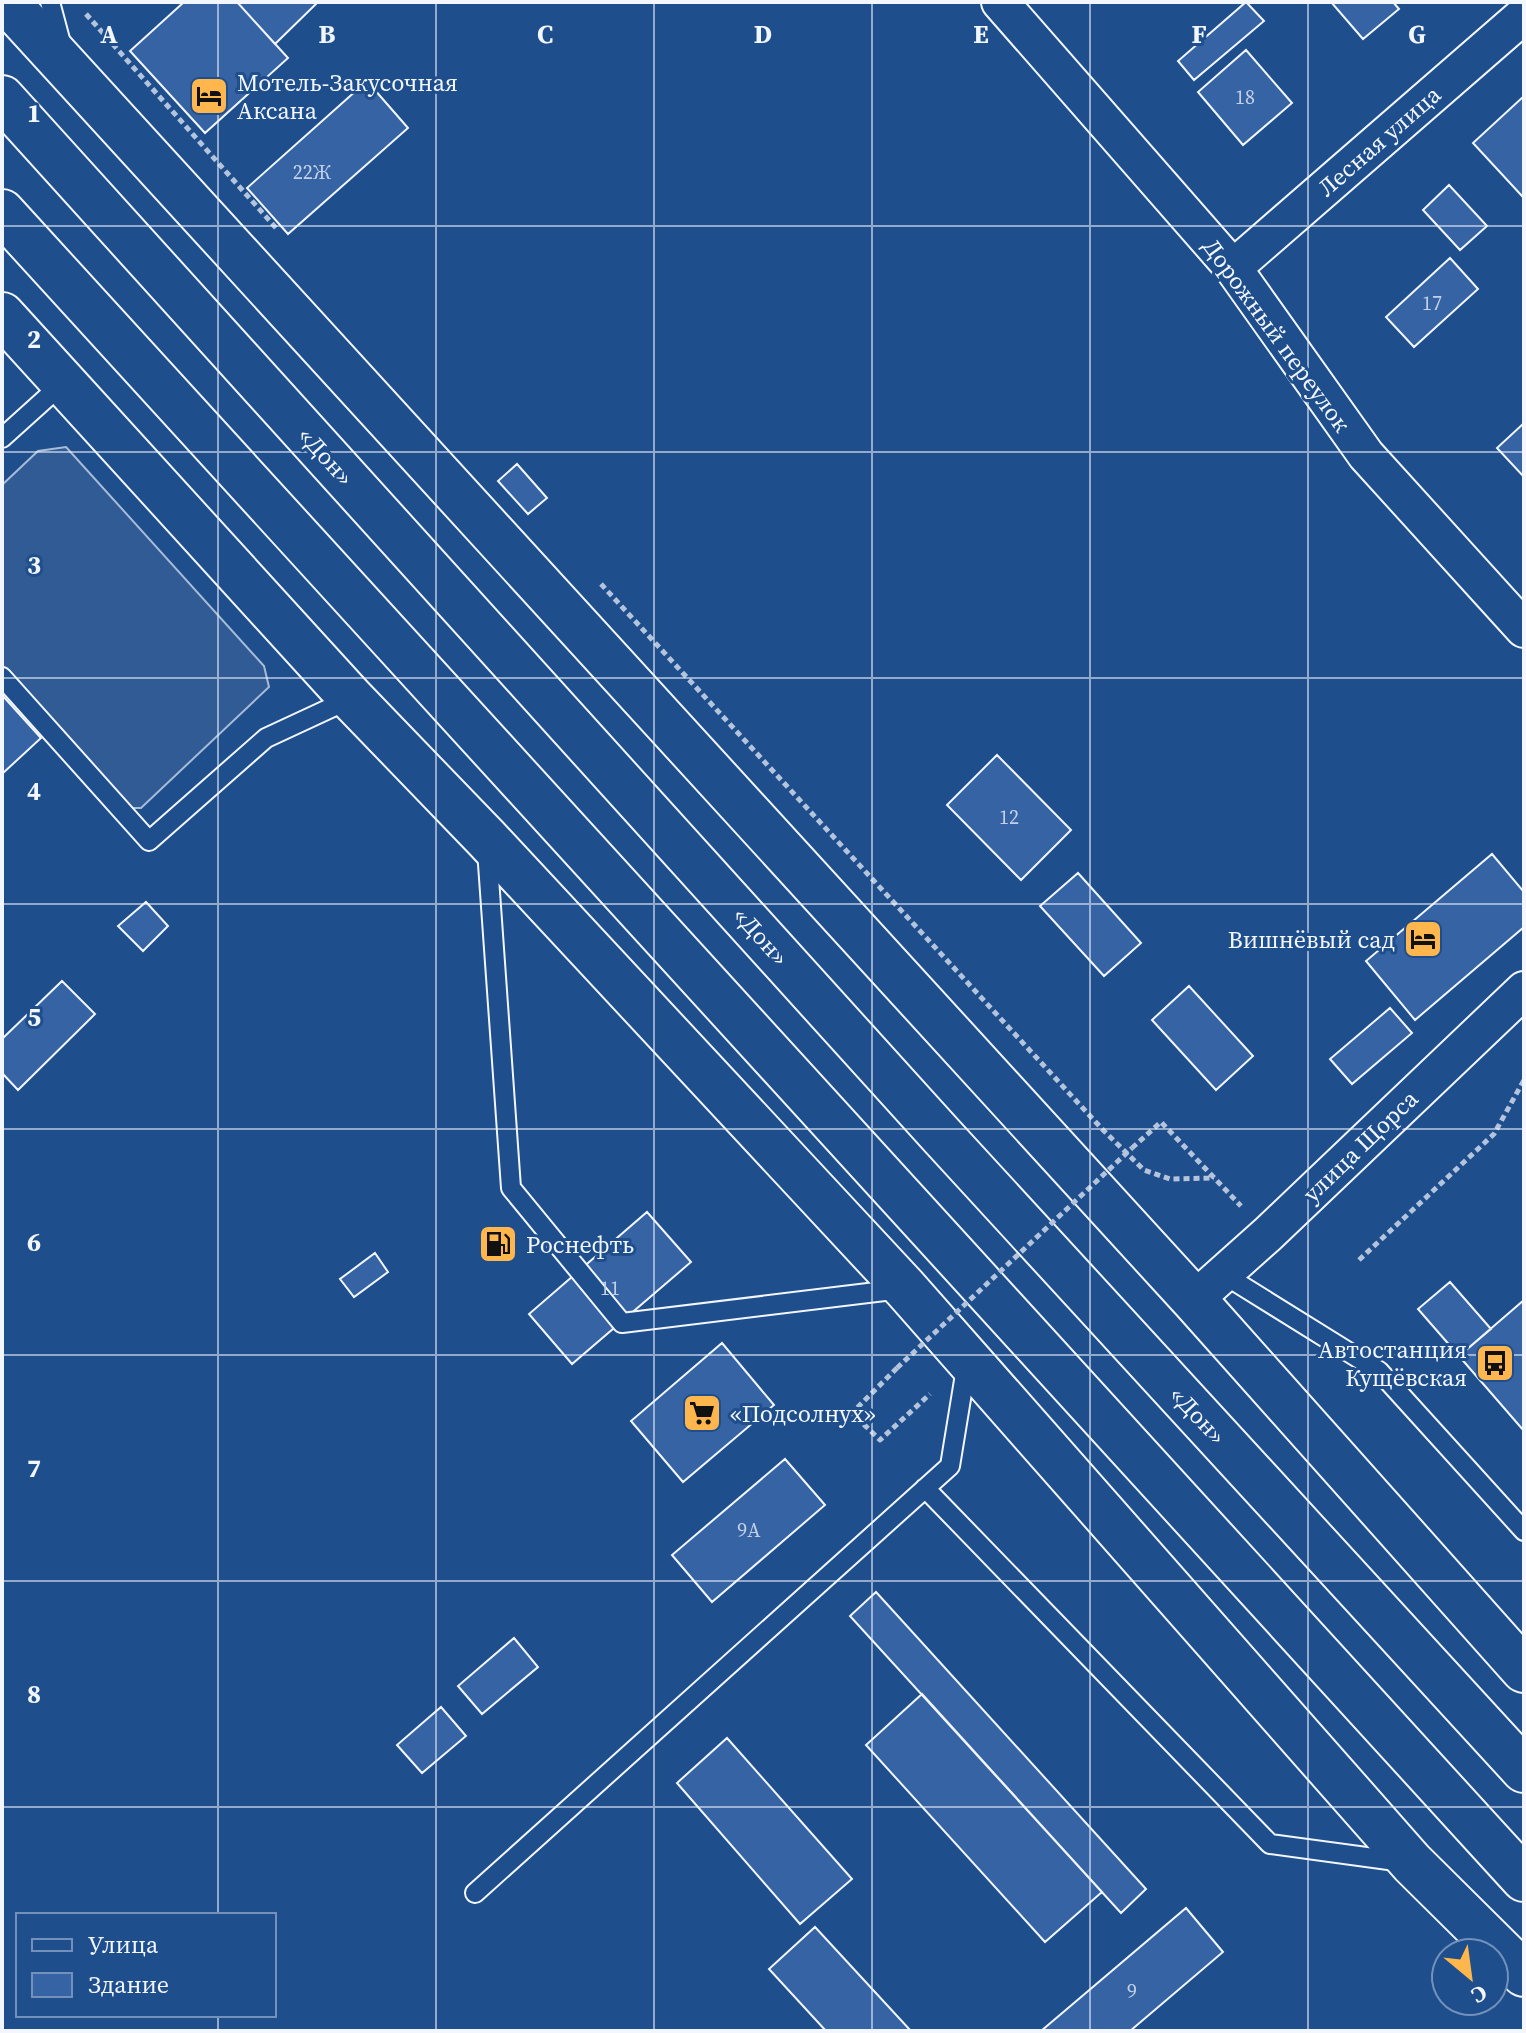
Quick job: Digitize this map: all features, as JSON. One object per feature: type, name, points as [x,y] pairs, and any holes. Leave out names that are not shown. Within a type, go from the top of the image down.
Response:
[{"type":"main road","points":[[7,2],[1208,1287],[1524,1670]]},
{"type":"main road","name":"«Дон»","points":[[2,98],[941,1135],[1524,1770]]},
{"type":"main road","points":[[2,212],[1524,1879]]},
{"type":"main road","points":[[2,315],[351,698],[487,839],[1412,1863],[1524,1974]]},
{"type":"street","name":"Дорожный переулок","points":[[1000,2],[1233,268],[1366,455],[1524,629]]},
{"type":"street","name":"Лесная улица","points":[[1233,268],[1524,15]]},
{"type":"street","name":"улица Щорса","points":[[1208,1287],[1268,1234],[1524,990]]},
{"type":"lane","points":[[50,2],[68,69]]},
{"type":"lane","points":[[2,438],[63,383]]},
{"type":"lane","points":[[2,677],[149,841],[266,738],[351,698]]},
{"type":"lane","points":[[487,839],[511,1188],[622,1323],[895,1290]]},
{"type":"lane","points":[[1208,1287],[1379,1371],[1524,1531]]},
{"type":"lane","points":[[475,1893],[950,1466],[950,1355]]},
{"type":"lane","points":[[925,1488],[1270,1844],[1412,1863]]},
{"type":"path","points":[[81,9],[276,228]]},
{"type":"path","points":[[596,578],[1103,1130],[1144,1170],[1170,1179],[1214,1178]]},
{"type":"path","points":[[1359,1260],[1494,1134],[1524,1080]]},
{"type":"path","points":[[932,1392],[880,1440],[852,1413],[1161,1122],[1268,1234]]},
{"type":"path","points":[[895,1290],[950,1355]]},
{"type":"shaded area","points":[[66,447],[264,666],[269,687],[141,808],[115,808],[2,687],[2,485],[38,451]]},
{"type":"building","name":"Мотель-Закусочная Аксана","points":[[184,2],[237,2],[288,58],[205,133],[130,51]]},
{"type":"building","points":[[237,2],[316,2],[317,3],[275,44]]},
{"type":"building","points":[[1246,2],[1264,21],[1194,80],[1178,61]]},
{"type":"building","points":[[1331,2],[1393,2],[1399,9],[1363,39]]},
{"type":"building","points":[[1246,50],[1292,103],[1243,145],[1198,92]]},
{"type":"building","points":[[367,81],[408,128],[288,234],[247,188]]},
{"type":"building","points":[[1524,96],[1524,194],[1522,196],[1473,143]]},
{"type":"building","points":[[1449,185],[1487,226],[1460,250],[1423,210]]},
{"type":"building","points":[[1450,258],[1478,289],[1414,347],[1386,317]]},
{"type":"building","points":[[1524,423],[1524,477],[1497,448]]},
{"type":"building","points":[[517,464],[547,498],[528,514],[498,481]]},
{"type":"building","points":[[2,695],[41,738],[2,774]]},
{"type":"building","points":[[997,755],[1071,830],[1021,880],[947,805]]},
{"type":"building","points":[[1492,854],[1524,892],[1524,927],[1415,1020],[1366,961]]},
{"type":"building","points":[[1078,873],[1141,943],[1104,976],[1040,906]]},
{"type":"building","points":[[146,902],[168,926],[143,951],[118,926]]},
{"type":"building","points":[[62,981],[95,1014],[18,1090],[2,1073],[2,1039]]},
{"type":"building","points":[[1189,986],[1253,1056],[1216,1090],[1152,1020]]},
{"type":"building","points":[[1390,1008],[1412,1033],[1352,1084],[1330,1059]]},
{"type":"building","points":[[647,1212],[691,1262],[572,1364],[529,1314]]},
{"type":"building","points":[[375,1253],[388,1272],[354,1297],[340,1279]]},
{"type":"building","points":[[1450,1282],[1491,1329],[1459,1356],[1418,1309]]},
{"type":"building","points":[[1524,1300],[1524,1431],[1459,1356]]},
{"type":"building","name":"«Подсолнух»","points":[[722,1343],[774,1405],[683,1482],[631,1421]]},
{"type":"building","points":[[785,1459],[825,1505],[712,1602],[672,1555]]},
{"type":"building","points":[[876,1592],[1146,1889],[1121,1913],[850,1616]]},
{"type":"building","points":[[514,1638],[538,1667],[482,1714],[458,1686]]},
{"type":"building","points":[[922,1694],[1102,1892],[1045,1942],[866,1745]]},
{"type":"building","points":[[441,1707],[466,1736],[422,1773],[397,1745]]},
{"type":"building","points":[[727,1738],[852,1879],[800,1924],[677,1783]]},
{"type":"building","points":[[1186,1908],[1223,1952],[1130,2031],[1041,2031]]},
{"type":"building","points":[[815,1927],[911,2031],[826,2031],[769,1969]]},
{"type":"place","name":"Мотель-Закусочная Аксана","points":[[209,96]]},
{"type":"place","name":"Вишнёвый сад","points":[[1423,939]]},
{"type":"place","name":"Роснефть","points":[[498,1244]]},
{"type":"place","name":"Автостанция Кущёвская","points":[[1495,1363]]},
{"type":"place","name":"«Подсолнух»","points":[[702,1413]]}]
